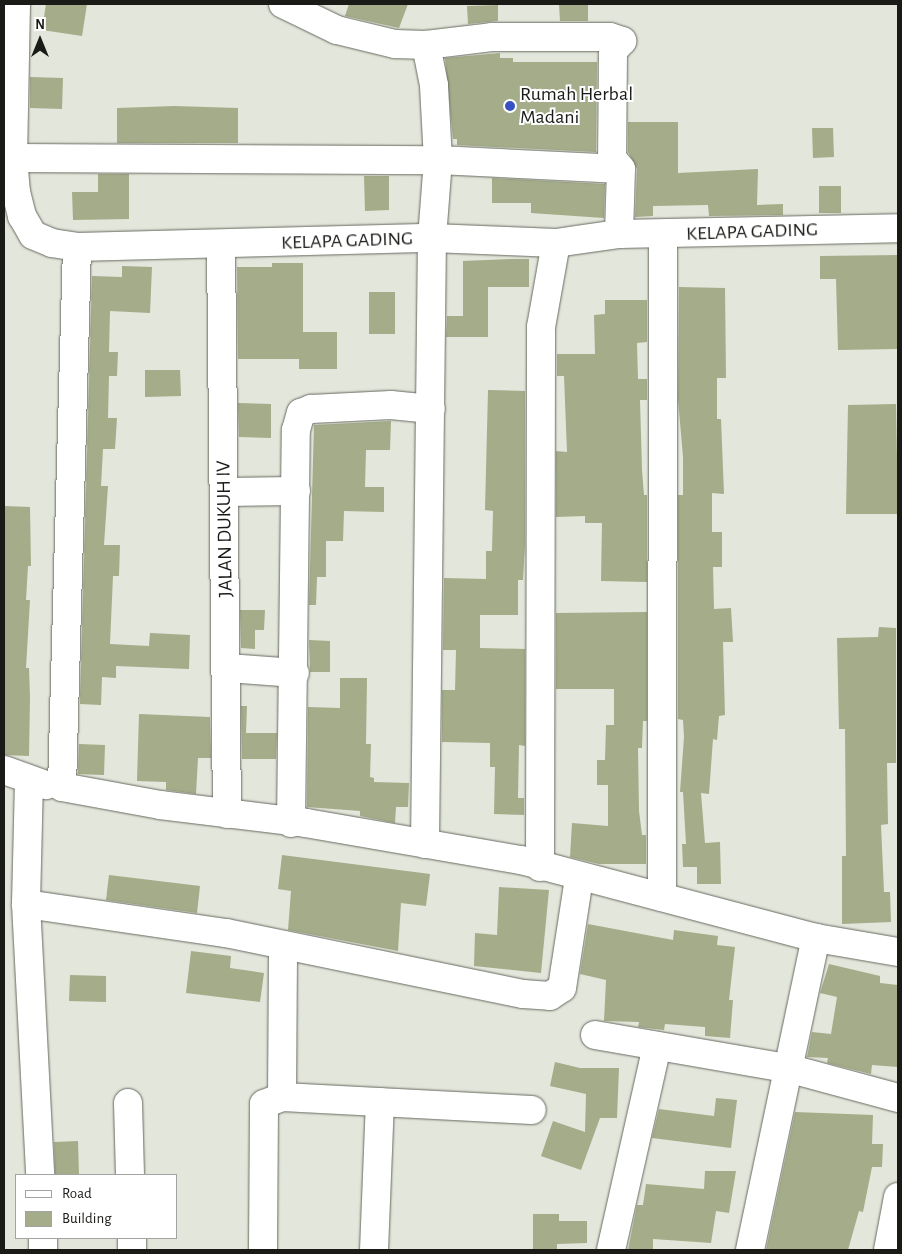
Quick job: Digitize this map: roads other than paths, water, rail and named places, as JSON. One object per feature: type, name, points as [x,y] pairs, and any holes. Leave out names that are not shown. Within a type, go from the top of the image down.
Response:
[{"type":"street","name":"KELAPA GADING","points":[[16,4],[13,158],[22,216],[33,235],[52,243],[77,247],[432,238],[556,243],[619,234],[898,228]]},
{"type":"street","points":[[283,4],[337,30],[395,44],[426,45],[492,37],[610,37],[622,41],[613,51],[612,158],[621,169],[619,234]]},
{"type":"street","points":[[425,844],[432,238],[438,160],[434,85],[426,45]]},
{"type":"street","points":[[13,158],[438,160],[621,169]]},
{"type":"street","points":[[662,897],[663,234]]},
{"type":"street","points":[[540,867],[542,327],[556,243]]},
{"type":"street","name":"JALAN DUKUH IV","points":[[220,244],[228,668],[227,814]]},
{"type":"street","points":[[62,787],[77,247]]},
{"type":"street","points":[[291,823],[295,673],[296,430],[301,413],[311,409],[391,405],[431,409]]},
{"type":"street","points":[[224,492],[296,491]]},
{"type":"street","points":[[228,668],[295,673]]},
{"type":"street","points":[[4,770],[29,781],[62,787],[521,860],[579,878],[662,897],[816,938],[898,952]]},
{"type":"street","points":[[29,781],[26,904],[40,1174]]},
{"type":"street","points":[[26,904],[226,933],[523,994],[550,996],[562,988],[579,878]]},
{"type":"street","points":[[750,1250],[791,1069],[816,938]]},
{"type":"street","points":[[282,1097],[283,945]]},
{"type":"street","points":[[595,1035],[791,1069],[898,1098]]},
{"type":"street","points":[[610,1250],[657,1046]]},
{"type":"street","points":[[263,1250],[264,1104],[282,1097],[532,1110]]},
{"type":"street","points":[[374,1250],[380,1102]]},
{"type":"street","points":[[128,1103],[130,1174]]},
{"type":"street","points":[[888,1250],[898,1197]]},
{"type":"place","name":"Rumah Herbal Madani","points":[[510,106]]}]
